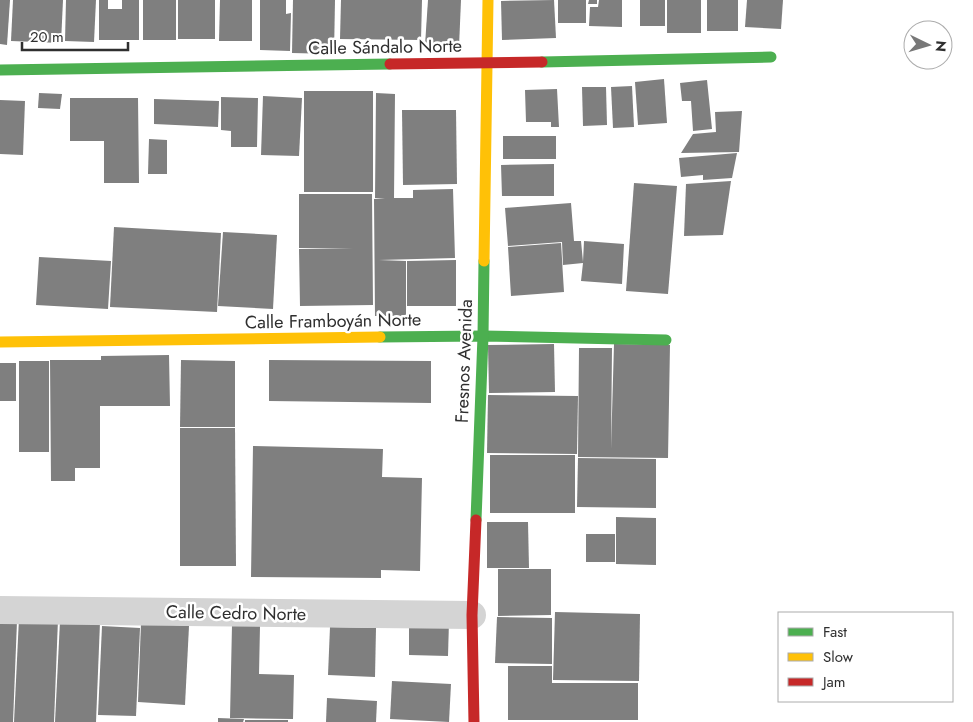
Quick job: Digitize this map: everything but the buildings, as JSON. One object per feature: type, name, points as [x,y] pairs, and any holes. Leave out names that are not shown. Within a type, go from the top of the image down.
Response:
[{"type":"street","name":"Fresnos Avenida","points":[[474,722],[472,615],[483,336],[488,0]]},
{"type":"street","name":"Calle Sándalo Norte","points":[[0,70],[487,64],[771,57]]},
{"type":"street","name":"Calle Framboyán Norte","points":[[0,342],[483,336],[666,340]]},
{"type":"street","name":"Calle Cedro Norte","points":[[0,610],[472,615]]},
{"type":"traffic: fast","points":[[542,62],[771,57]]},
{"type":"traffic: fast","points":[[0,70],[390,64]]},
{"type":"traffic: fast","points":[[476,520],[484,261]]},
{"type":"traffic: fast","points":[[380,337],[483,336],[666,340]]},
{"type":"traffic: slow","points":[[484,261],[488,0]]},
{"type":"traffic: slow","points":[[0,342],[380,337]]},
{"type":"traffic: jam","points":[[390,64],[542,62]]},
{"type":"traffic: jam","points":[[474,722],[472,615],[476,520]]}]
